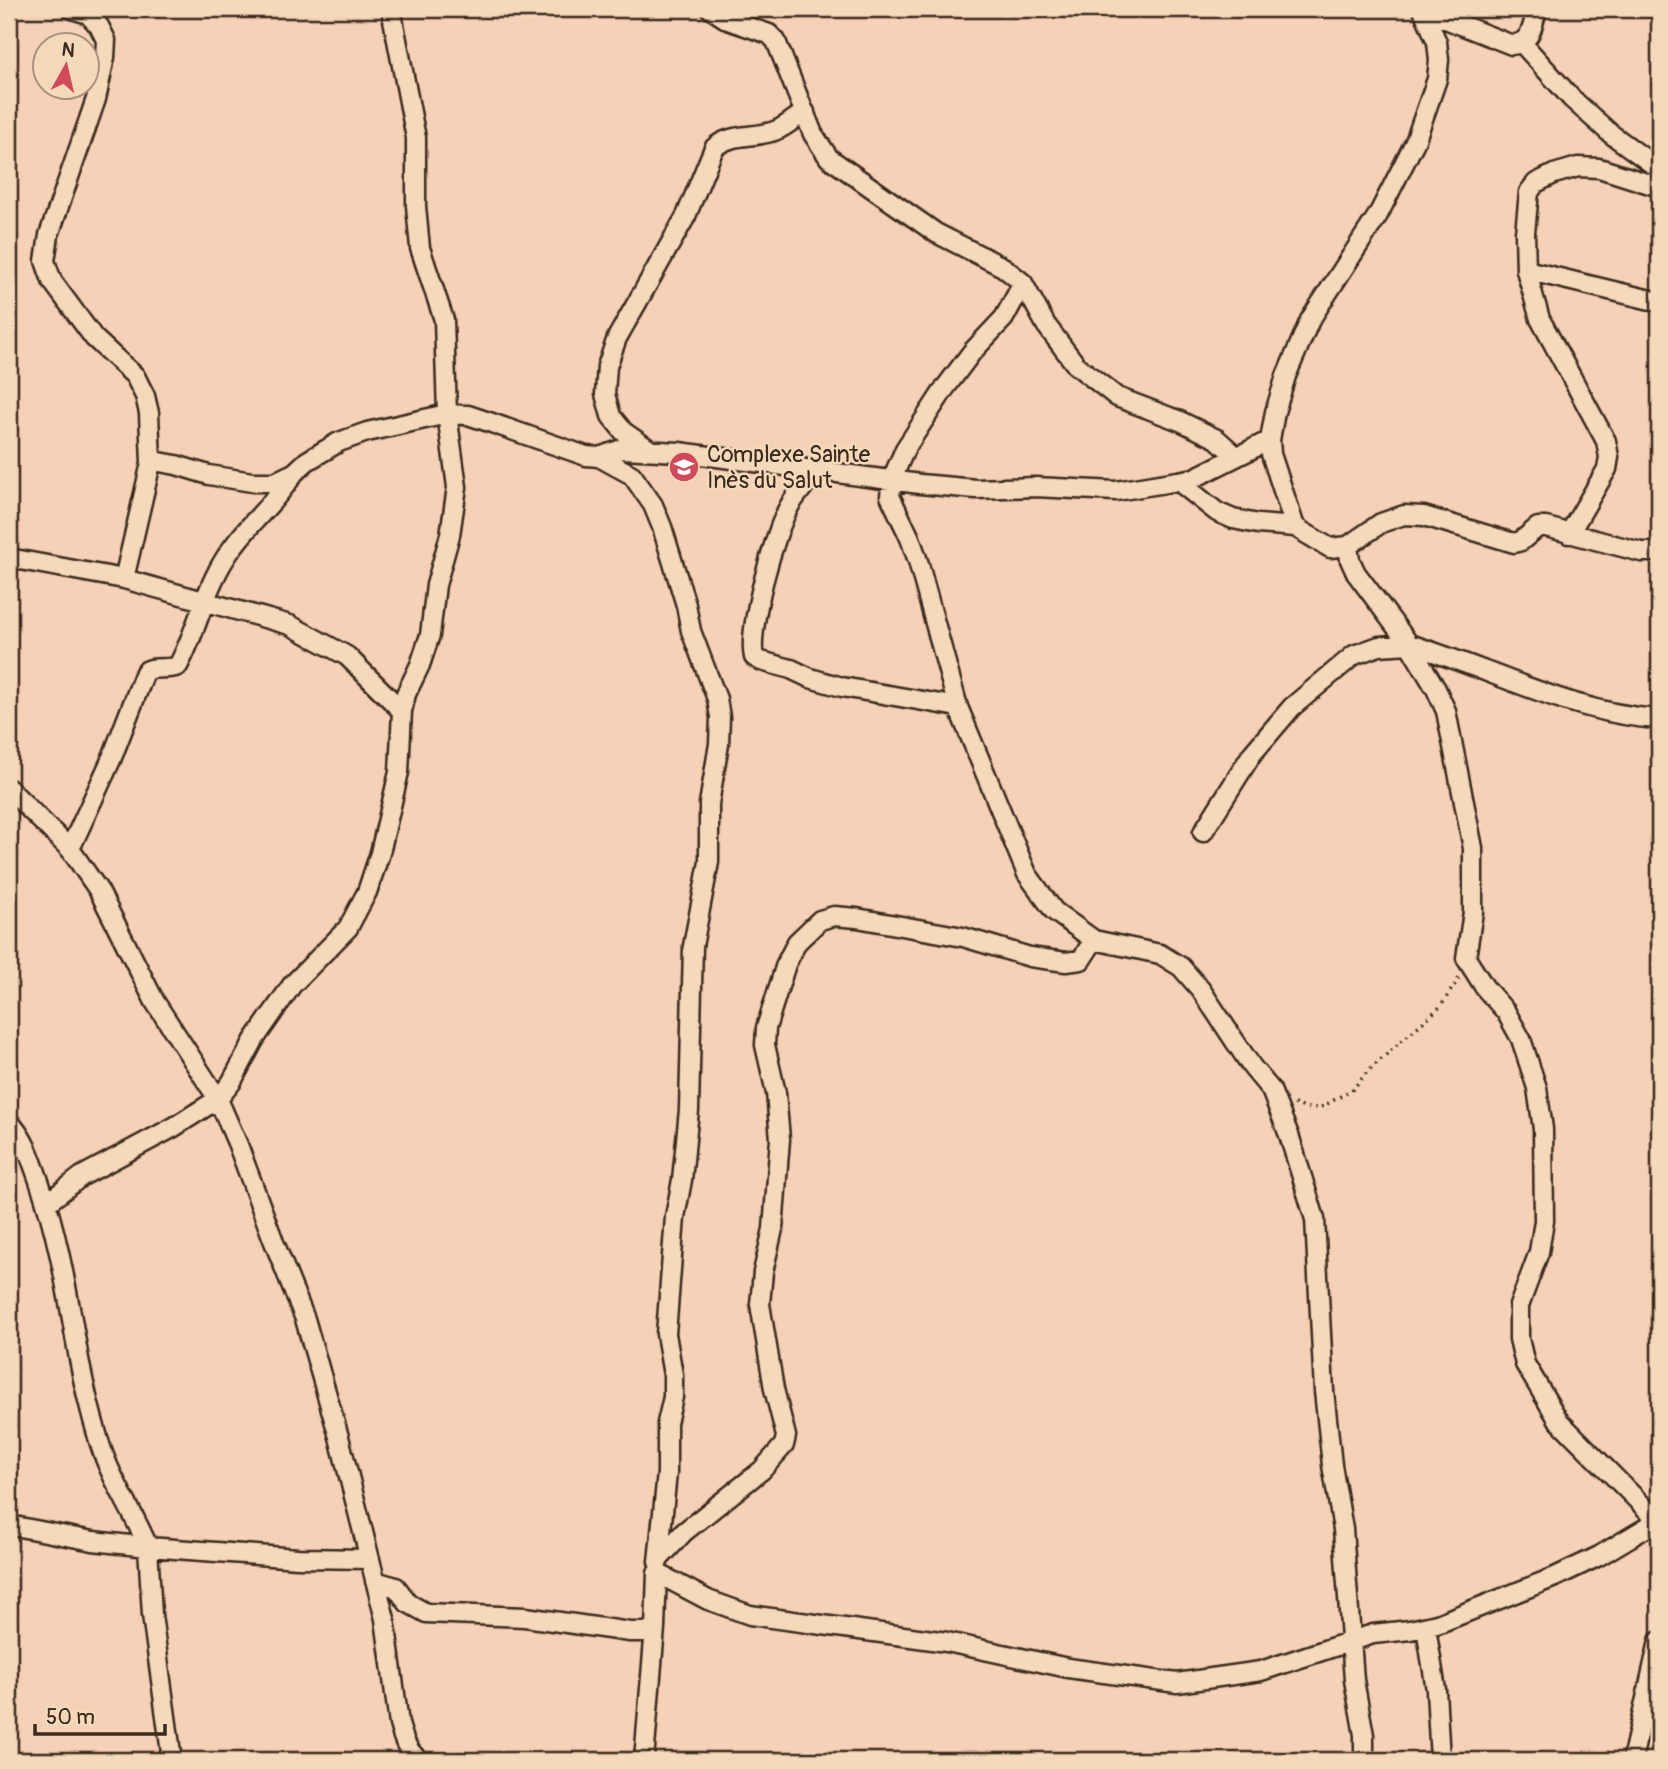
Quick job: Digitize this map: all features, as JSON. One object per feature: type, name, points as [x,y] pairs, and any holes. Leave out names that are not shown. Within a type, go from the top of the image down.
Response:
[{"type":"street","points":[[72,9],[88,14],[99,26],[106,40],[105,57],[96,99],[49,235],[46,261],[52,281],[94,338],[135,376],[145,396],[149,413],[151,463],[124,579]]},
{"type":"street","points":[[47,1203],[82,1176],[174,1127],[218,1099],[284,995],[348,928],[367,892],[380,853],[399,772],[402,711],[406,694],[430,635],[436,584],[450,535],[457,487],[447,414],[444,320],[420,248],[415,138],[391,9]]},
{"type":"street","points":[[710,9],[739,26],[769,34],[776,41],[813,134],[829,158],[936,233],[1003,267],[1023,283],[1046,325],[1076,365],[1117,397],[1180,421],[1217,439],[1237,456]]},
{"type":"street","points":[[1295,527],[1275,474],[1270,440],[1275,412],[1286,376],[1310,320],[1378,215],[1406,162],[1424,119],[1437,79],[1439,60],[1437,42],[1423,10],[1511,45],[1522,43],[1529,37],[1537,9]]},
{"type":"street","points":[[1522,43],[1552,79],[1582,108],[1611,134],[1659,169]]},
{"type":"street","points":[[650,450],[624,432],[611,416],[605,394],[607,366],[617,338],[686,216],[714,148],[722,141],[778,130],[805,112]]},
{"type":"street","points":[[1569,534],[1602,481],[1609,457],[1606,441],[1540,320],[1526,270],[1525,233],[1529,192],[1536,183],[1554,173],[1578,167],[1599,168],[1659,187]]},
{"type":"street","points":[[1526,270],[1659,302]]},
{"type":"street","points":[[1023,283],[1004,318],[972,352],[905,449],[891,479],[890,496],[918,561],[958,707],[1027,874],[1054,911],[1094,940],[1160,954],[1181,967],[1201,990],[1252,1067],[1271,1090],[1289,1135],[1315,1219],[1324,1391],[1344,1542],[1354,1680],[1364,1735],[1364,1760]]},
{"type":"street","points":[[70,849],[111,760],[145,672],[151,668],[167,670],[178,666],[225,558],[240,537],[281,494],[294,473],[307,461],[339,442],[367,432],[447,414],[468,415],[586,456],[599,457],[622,449],[650,450],[976,489],[1035,487],[1116,491],[1194,478],[1270,440]]},
{"type":"street","points":[[599,457],[632,475],[653,505],[686,605],[691,631],[717,699],[720,717],[719,744],[709,804],[709,862],[693,946],[689,1110],[682,1180],[675,1217],[666,1334],[673,1374],[673,1396],[667,1423],[667,1473],[644,1760]]},
{"type":"street","points":[[151,463],[159,461],[209,475],[252,482],[275,482],[294,473]]},
{"type":"street","points":[[817,470],[791,504],[777,532],[752,643],[754,656],[761,661],[842,687],[958,707]]},
{"type":"street","points":[[1178,481],[1217,512],[1233,519],[1258,524],[1295,527],[1330,548],[1348,546],[1381,523],[1405,515],[1424,516],[1514,543],[1521,541],[1538,527],[1642,552],[1659,552]]},
{"type":"street","points":[[658,1567],[708,1600],[750,1615],[947,1642],[1079,1670],[1177,1683],[1261,1671],[1373,1633],[1426,1627],[1503,1600],[1555,1577],[1599,1556],[1659,1520],[1559,1421],[1525,1364],[1519,1339],[1519,1306],[1539,1252],[1544,1221],[1543,1129],[1537,1088],[1521,1039],[1506,1012],[1485,988],[1466,958],[1473,912],[1474,862],[1446,711],[1409,644],[1356,573],[1348,546]]},
{"type":"street","points":[[9,558],[124,579],[290,625],[358,665],[402,711]]},
{"type":"street","points":[[1203,832],[1252,754],[1292,707],[1354,655],[1379,646],[1409,644],[1445,654],[1498,676],[1596,710],[1636,718],[1659,719]]},
{"type":"street","points":[[9,789],[70,849],[99,891],[155,1002],[218,1099],[306,1319],[386,1619],[403,1741],[419,1760]]},
{"type":"street","points":[[658,1567],[684,1532],[762,1469],[784,1445],[786,1436],[767,1354],[761,1304],[763,1272],[773,1228],[780,1139],[776,1093],[765,1045],[766,1028],[786,964],[797,942],[820,920],[834,916],[962,937],[1030,957],[1066,962],[1081,960],[1094,940]]},
{"type":"street","points":[[10,1126],[30,1157],[47,1203],[64,1266],[79,1360],[100,1443],[115,1485],[148,1547],[152,1615],[172,1760]]},
{"type":"street","points":[[9,1525],[93,1541],[148,1547],[298,1558],[370,1559]]},
{"type":"street","points":[[375,1581],[396,1587],[417,1610],[437,1615],[525,1617],[631,1632],[645,1632],[655,1628]]},
{"type":"street","points":[[1426,1627],[1436,1690],[1440,1760]]},
{"type":"street","points":[[1632,1760],[1659,1641]]},
{"type":"path","points":[[1271,1090],[1292,1104],[1305,1108],[1320,1108],[1353,1090],[1368,1071],[1441,1006],[1458,981],[1466,958]]},
{"type":"place","name":"Complexe Sainte Inès du Salut","points":[[684,467]]}]
